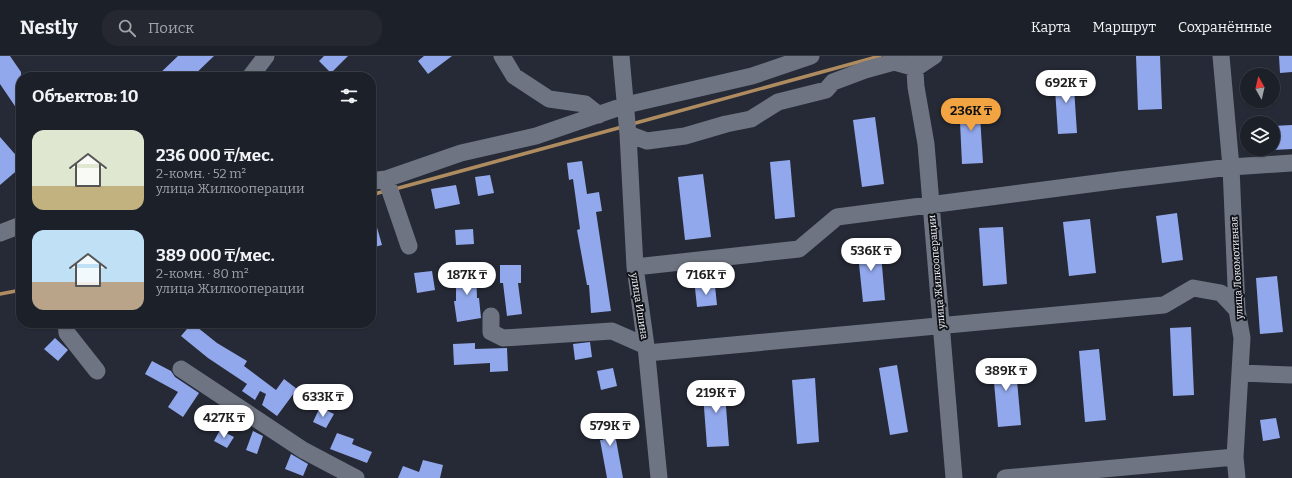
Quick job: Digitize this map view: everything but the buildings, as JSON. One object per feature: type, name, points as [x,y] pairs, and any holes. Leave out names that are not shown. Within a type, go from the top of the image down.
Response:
[{"type":"street","points":[[254,72],[266,56]]},
{"type":"street","points":[[502,56],[514,76],[549,99],[585,104],[598,114]]},
{"type":"street","points":[[621,56],[626,105]]},
{"type":"street","points":[[409,246],[392,201],[378,180],[461,153],[536,136],[626,105],[752,76],[811,56]]},
{"type":"street","points":[[628,134],[647,141],[685,136],[726,124],[751,119],[778,102],[826,90],[833,82],[865,70],[894,62],[915,62],[934,56]]},
{"type":"street","name":"улица Локомотивная","points":[[1222,56],[1231,167],[1237,310],[1242,338],[1235,457],[1237,478]]},
{"type":"street","name":"улица Жилкооперации","points":[[915,62],[916,87],[926,144],[940,326],[954,478]]},
{"type":"street","name":"улица Ишина","points":[[626,105],[634,267],[647,350],[659,478]]},
{"type":"street","points":[[634,267],[799,249],[837,217],[1120,180],[1231,167],[1292,163]]},
{"type":"street","points":[[0,234],[16,227]]},
{"type":"street","points":[[491,316],[491,332],[503,338],[612,331],[647,350],[940,326],[1164,305],[1193,288],[1221,293],[1237,310]]},
{"type":"street","points":[[67,328],[67,332],[97,371]]},
{"type":"street","points":[[181,369],[303,450],[356,478]]},
{"type":"street","points":[[1241,373],[1292,375]]},
{"type":"street","points":[[1005,478],[1235,457]]},
{"type":"waterway","points":[[632,124],[880,56]]},
{"type":"waterway","points":[[395,189],[622,127]]},
{"type":"waterway","points":[[376,194],[385,191]]},
{"type":"waterway","points":[[0,294],[16,291]]}]
